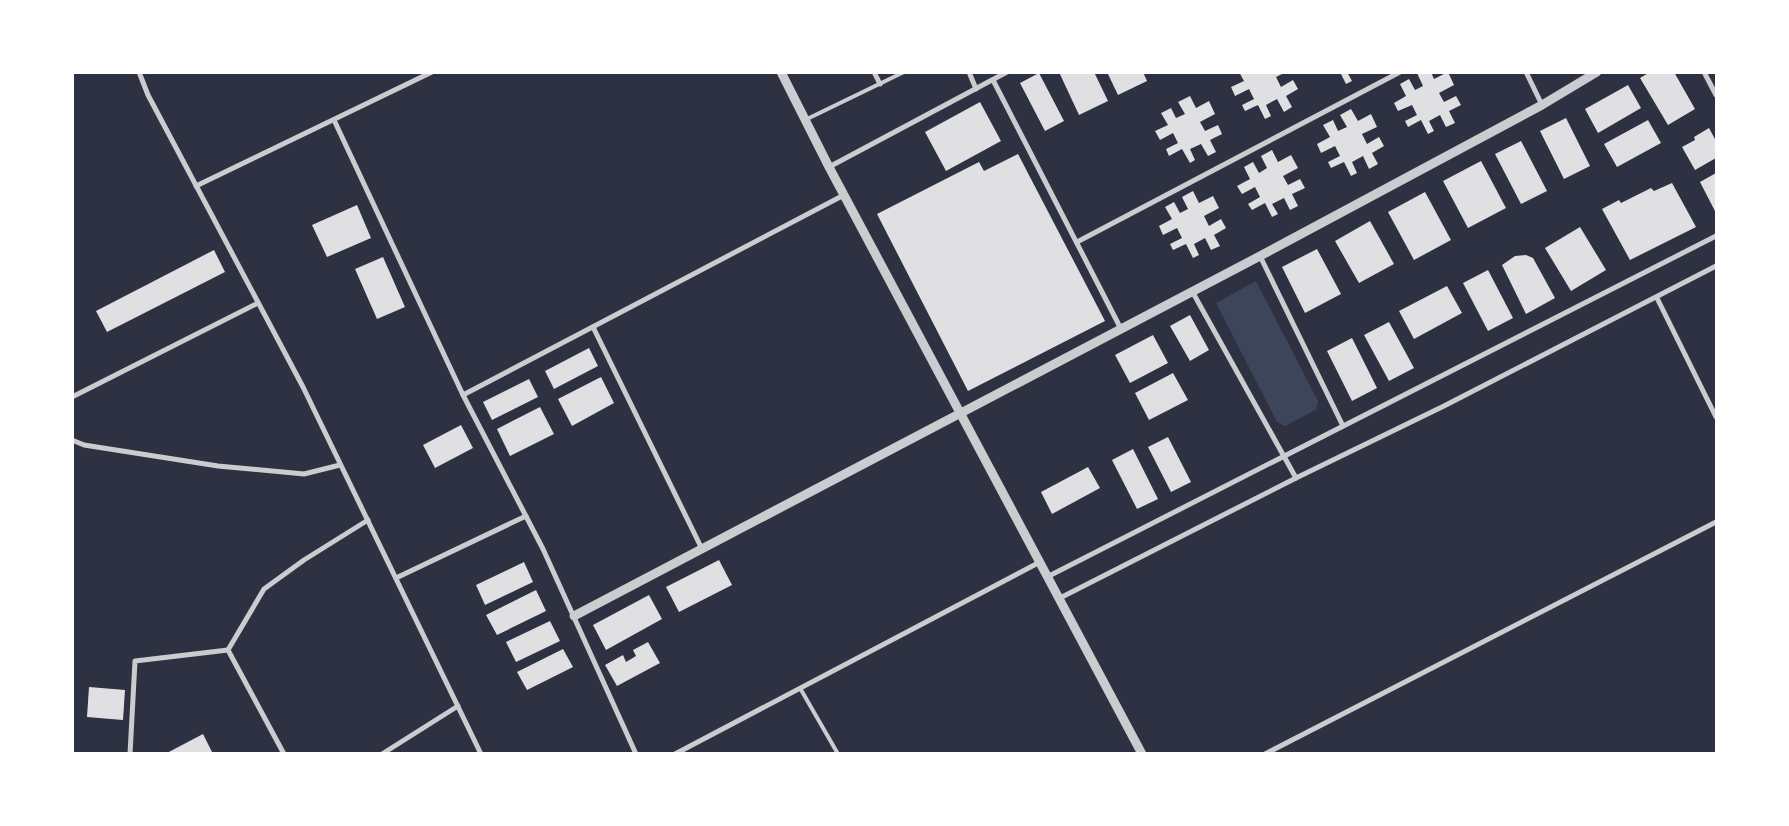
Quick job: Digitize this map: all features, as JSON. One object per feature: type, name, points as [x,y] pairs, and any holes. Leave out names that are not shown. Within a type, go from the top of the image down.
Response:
[{"type":"street","points":[[138,72],[148,95],[303,387],[481,754]]},
{"type":"street","points":[[196,186],[432,72]]},
{"type":"street","points":[[781,72],[844,195],[1142,754]]},
{"type":"street","points":[[874,72],[880,84]]},
{"type":"street","points":[[968,72],[976,89]]},
{"type":"street","points":[[829,166],[1007,72]]},
{"type":"street","points":[[1076,242],[1400,72]]},
{"type":"street","points":[[1526,72],[1542,105]]},
{"type":"street","points":[[574,616],[1260,256],[1542,105],[1597,72]]},
{"type":"street","points":[[1704,72],[1716,95]]},
{"type":"street","points":[[993,80],[1121,329]]},
{"type":"street","points":[[334,120],[463,395],[543,549],[636,754]]},
{"type":"street","points":[[463,395],[844,195]]},
{"type":"street","points":[[1047,577],[1716,236]]},
{"type":"street","points":[[1260,256],[1343,426]]},
{"type":"street","points":[[1058,599],[1296,478],[1444,406],[1716,266]]},
{"type":"street","points":[[1192,291],[1296,478]]},
{"type":"street","points":[[1657,298],[1716,417]]},
{"type":"street","points":[[72,397],[258,303]]},
{"type":"street","points":[[593,327],[702,549]]},
{"type":"street","points":[[72,440],[84,445],[209,464],[304,474],[340,465]]},
{"type":"street","points":[[396,578],[526,516]]},
{"type":"street","points":[[228,650],[264,589],[304,560],[368,520]]},
{"type":"street","points":[[1265,754],[1716,522]]},
{"type":"street","points":[[675,754],[1040,562]]},
{"type":"street","points":[[130,754],[135,661],[228,650]]},
{"type":"street","points":[[228,650],[284,754]]},
{"type":"street","points":[[382,754],[458,706]]},
{"type":"lane","points":[[805,120],[904,72]]},
{"type":"lane","points":[[800,688],[838,754]]},
{"type":"shaded area","points":[[1256,281],[1318,401],[1316,410],[1285,426],[1277,422],[1216,303]]},
{"type":"building","points":[[1059,72],[1094,72],[1108,101],[1079,115]]},
{"type":"building","points":[[1107,72],[1143,72],[1147,81],[1118,95]]},
{"type":"building","points":[[1239,72],[1251,72],[1252,74],[1256,72],[1286,72],[1276,77],[1281,87],[1293,80],[1298,89],[1286,96],[1292,107],[1284,112],[1277,99],[1266,105],[1271,116],[1265,119],[1258,105],[1245,111],[1242,105],[1254,99],[1249,89],[1235,96],[1231,87],[1244,81]]},
{"type":"building","points":[[1340,72],[1347,72],[1352,81],[1346,84]]},
{"type":"building","points":[[1431,72],[1434,79],[1448,72],[1454,85],[1439,93],[1444,102],[1456,96],[1461,105],[1449,111],[1455,123],[1446,127],[1440,115],[1429,121],[1434,131],[1428,134],[1421,120],[1408,127],[1405,121],[1417,115],[1412,105],[1398,111],[1394,103],[1406,96],[1400,84],[1409,79],[1415,90],[1423,86],[1417,73]]},
{"type":"building","points":[[1650,72],[1674,72],[1695,109],[1668,125],[1640,78]]},
{"type":"building","points":[[1039,73],[1064,121],[1045,131],[1020,83]]},
{"type":"building","points":[[1628,85],[1641,108],[1598,133],[1585,109]]},
{"type":"building","points":[[1190,96],[1196,108],[1209,101],[1215,114],[1200,122],[1205,131],[1218,125],[1222,134],[1210,140],[1216,152],[1208,156],[1201,144],[1190,149],[1195,160],[1190,163],[1182,149],[1169,156],[1166,149],[1178,143],[1173,133],[1160,140],[1155,131],[1168,125],[1161,113],[1171,108],[1176,118],[1185,114],[1178,102]]},
{"type":"building","points":[[980,102],[1001,141],[946,171],[925,132]]},
{"type":"building","points":[[1351,109],[1358,121],[1371,114],[1377,127],[1362,134],[1367,144],[1379,137],[1384,146],[1372,153],[1378,164],[1369,169],[1363,156],[1352,162],[1357,173],[1351,176],[1344,162],[1331,168],[1328,162],[1340,156],[1335,146],[1321,153],[1317,144],[1330,137],[1323,125],[1333,120],[1338,131],[1347,127],[1340,115]]},
{"type":"building","points":[[1566,118],[1590,166],[1564,179],[1540,131]]},
{"type":"building","points":[[1648,120],[1661,143],[1617,167],[1604,144]]},
{"type":"building","points":[[1709,128],[1716,141],[1716,158],[1695,170],[1682,147],[1695,140],[1694,137]]},
{"type":"building","points":[[1521,141],[1547,191],[1521,204],[1495,154]]},
{"type":"building","points":[[1272,150],[1278,162],[1291,155],[1298,168],[1283,176],[1288,185],[1300,179],[1305,188],[1292,194],[1298,206],[1290,210],[1284,198],[1272,204],[1278,214],[1272,217],[1265,203],[1252,210],[1248,204],[1260,197],[1255,187],[1242,194],[1237,186],[1250,179],[1244,167],[1253,162],[1259,173],[1267,168],[1261,156]]},
{"type":"building","points":[[1018,154],[1105,321],[968,391],[877,214],[979,162],[984,171]]},
{"type":"building","points":[[1481,161],[1506,208],[1468,228],[1443,181]]},
{"type":"building","points":[[1716,173],[1716,213],[1700,182]]},
{"type":"building","points":[[1672,183],[1696,227],[1630,260],[1602,209],[1619,200],[1621,203],[1651,188],[1654,191]]},
{"type":"building","points":[[1193,191],[1199,203],[1213,196],[1219,208],[1204,216],[1209,226],[1221,219],[1226,228],[1214,235],[1220,246],[1211,250],[1205,238],[1194,244],[1199,255],[1193,258],[1186,244],[1173,250],[1170,244],[1182,238],[1177,228],[1163,235],[1159,226],[1172,219],[1165,207],[1174,202],[1180,213],[1188,209],[1182,197]]},
{"type":"building","points":[[1425,192],[1451,240],[1414,260],[1388,212]]},
{"type":"building","points":[[357,205],[371,238],[327,257],[312,225]]},
{"type":"building","points":[[1370,221],[1394,264],[1359,283],[1335,241]]},
{"type":"building","points":[[1580,227],[1606,270],[1571,291],[1545,248]]},
{"type":"building","points":[[1317,249],[1341,294],[1305,313],[1282,267]]},
{"type":"building","points":[[214,250],[225,272],[107,332],[96,311]]},
{"type":"building","points":[[1526,255],[1533,258],[1555,298],[1526,314],[1502,265],[1515,256]]},
{"type":"building","points":[[383,257],[405,307],[377,319],[355,269]]},
{"type":"building","points":[[1488,270],[1513,318],[1488,331],[1463,283]]},
{"type":"building","points":[[1447,286],[1462,313],[1414,339],[1399,311]]},
{"type":"building","points":[[1190,315],[1209,350],[1190,361],[1170,326]]},
{"type":"building","points":[[1389,322],[1414,368],[1389,381],[1364,335]]},
{"type":"building","points":[[1153,335],[1168,363],[1130,383],[1115,355]]},
{"type":"building","points":[[1352,338],[1377,388],[1352,401],[1327,351]]},
{"type":"building","points":[[589,348],[598,366],[554,389],[545,371]]},
{"type":"building","points":[[1173,373],[1188,400],[1149,420],[1135,393]]},
{"type":"building","points":[[601,377],[614,403],[572,426],[558,399]]},
{"type":"building","points":[[529,379],[538,397],[492,420],[483,402]]},
{"type":"building","points":[[540,407],[554,434],[510,456],[497,429]]},
{"type":"building","points":[[461,425],[473,448],[435,468],[423,445]]},
{"type":"building","points":[[1168,437],[1191,482],[1171,492],[1148,447]]},
{"type":"building","points":[[1133,449],[1158,499],[1137,509],[1112,460]]},
{"type":"building","points":[[1088,467],[1100,488],[1052,514],[1041,492]]},
{"type":"building","points":[[719,560],[732,585],[679,612],[666,587]]},
{"type":"building","points":[[524,562],[533,582],[485,605],[476,585]]},
{"type":"building","points":[[536,590],[546,611],[497,635],[486,615]]},
{"type":"building","points":[[649,595],[662,619],[606,650],[593,625]]},
{"type":"building","points":[[550,621],[560,641],[516,662],[506,642]]},
{"type":"building","points":[[648,642],[660,663],[617,686],[605,665],[623,655],[626,662],[636,656],[633,650]]},
{"type":"building","points":[[563,649],[573,667],[527,690],[517,672]]},
{"type":"building","points":[[89,687],[125,690],[123,720],[87,717]]},
{"type":"building","points":[[203,734],[213,754],[165,754]]}]
